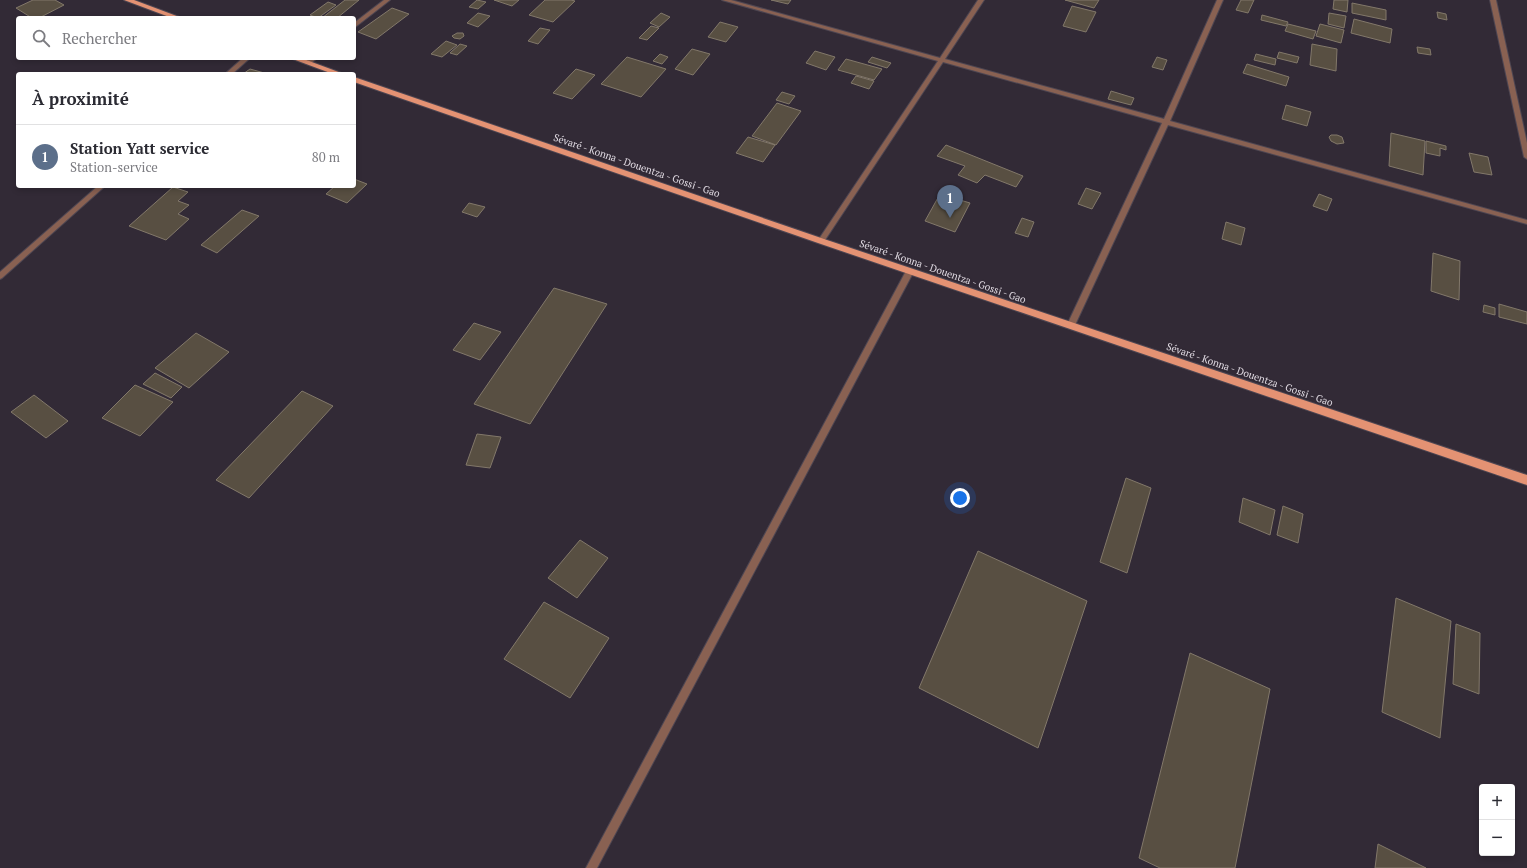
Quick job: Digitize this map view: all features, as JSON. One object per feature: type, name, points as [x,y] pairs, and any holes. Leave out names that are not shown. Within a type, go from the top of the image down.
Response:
[{"type":"main road","points":[[127,0],[173,16]]},
{"type":"main road","points":[[311,60],[336,72]]},
{"type":"main road","name":"Sévaré - Konna - Douentza - Gossi - Gao","points":[[356,80],[821,241],[1527,480]]},
{"type":"street","points":[[356,24],[387,0]]},
{"type":"street","points":[[726,0],[1527,222]]},
{"type":"street","points":[[821,241],[981,0]]},
{"type":"street","points":[[1071,326],[1166,122],[1220,0]]},
{"type":"street","points":[[1494,0],[1527,157]]},
{"type":"street","points":[[230,72],[245,60]]},
{"type":"street","points":[[0,276],[100,188]]},
{"type":"street","points":[[590,868],[910,271]]},
{"type":"building","points":[[33,0],[55,0],[64,5],[43,16],[29,16],[16,8]]},
{"type":"building","points":[[345,0],[359,0],[339,16],[325,16]]},
{"type":"building","points":[[477,0],[486,2],[478,9],[469,7]]},
{"type":"building","points":[[494,0],[519,0],[512,6]]},
{"type":"building","points":[[545,0],[575,1],[553,22],[529,15]]},
{"type":"building","points":[[771,0],[791,0],[788,4]]},
{"type":"building","points":[[1065,0],[1099,0],[1094,8]]},
{"type":"building","points":[[1241,0],[1254,0],[1248,13],[1236,10]]},
{"type":"building","points":[[1334,0],[1348,0],[1347,12],[1333,9]]},
{"type":"building","points":[[328,2],[336,5],[321,16],[310,15]]},
{"type":"building","points":[[1352,3],[1386,10],[1386,20],[1352,13]]},
{"type":"building","points":[[1072,6],[1096,12],[1086,32],[1063,26]]},
{"type":"building","points":[[392,8],[409,14],[376,39],[358,32]]},
{"type":"building","points":[[1437,12],[1446,14],[1447,20],[1438,18]]},
{"type":"building","points":[[478,13],[490,16],[478,27],[467,23]]},
{"type":"building","points":[[661,13],[670,17],[659,27],[650,23]]},
{"type":"building","points":[[1329,13],[1346,16],[1344,28],[1328,24]]},
{"type":"building","points":[[1262,15],[1288,22],[1286,26],[1261,20]]},
{"type":"building","points":[[1354,19],[1392,29],[1390,43],[1351,33]]},
{"type":"building","points":[[720,22],[738,27],[726,42],[708,37]]},
{"type":"building","points":[[1288,24],[1316,31],[1313,39],[1285,31]]},
{"type":"building","points":[[1320,24],[1344,30],[1341,43],[1316,36]]},
{"type":"building","points":[[651,26],[659,28],[647,40],[639,38]]},
{"type":"building","points":[[540,28],[550,30],[538,44],[528,41]]},
{"type":"building","points":[[457,33],[463,33],[464,36],[460,39],[452,36]]},
{"type":"building","points":[[446,41],[457,45],[442,57],[431,54]]},
{"type":"building","points":[[460,44],[467,46],[457,55],[450,53]]},
{"type":"building","points":[[1312,44],[1337,49],[1336,71],[1310,65]]},
{"type":"building","points":[[1417,47],[1430,49],[1431,55],[1418,53]]},
{"type":"building","points":[[692,49],[710,54],[693,75],[675,69]]},
{"type":"building","points":[[815,51],[835,57],[826,70],[806,63]]},
{"type":"building","points":[[1279,52],[1299,57],[1297,63],[1277,58]]},
{"type":"building","points":[[660,54],[668,57],[662,64],[653,61]]},
{"type":"building","points":[[1256,54],[1276,59],[1275,65],[1254,60]]},
{"type":"building","points":[[627,57],[666,69],[641,97],[601,84]]},
{"type":"building","points":[[872,57],[891,63],[887,68],[868,62]]},
{"type":"building","points":[[1157,57],[1167,60],[1163,70],[1152,67]]},
{"type":"building","points":[[846,59],[882,69],[874,80],[838,70]]},
{"type":"building","points":[[1247,64],[1289,77],[1286,86],[1243,73]]},
{"type":"building","points":[[250,69],[261,72],[246,72]]},
{"type":"building","points":[[576,69],[595,75],[572,99],[553,93]]},
{"type":"building","points":[[856,76],[874,81],[869,89],[851,83]]},
{"type":"building","points":[[1111,91],[1134,98],[1131,105],[1108,99]]},
{"type":"building","points":[[782,92],[795,96],[789,104],[776,100]]},
{"type":"building","points":[[777,103],[801,111],[776,145],[752,136]]},
{"type":"building","points":[[1286,105],[1311,112],[1307,126],[1282,119]]},
{"type":"building","points":[[1391,133],[1425,141],[1423,175],[1389,166]]},
{"type":"building","points":[[1331,135],[1342,137],[1344,143],[1337,144],[1331,141],[1329,137]]},
{"type":"building","points":[[748,137],[775,145],[763,162],[736,153]]},
{"type":"building","points":[[1426,141],[1446,146],[1446,150],[1440,148],[1440,156],[1426,153]]},
{"type":"building","points":[[946,145],[1023,176],[1016,187],[985,175],[977,183],[958,175],[965,166],[937,156]]},
{"type":"building","points":[[1469,153],[1488,157],[1492,175],[1474,172]]},
{"type":"building","points":[[356,180],[367,184],[347,203],[326,194],[333,188],[356,188]]},
{"type":"building","points":[[172,188],[188,192],[178,201],[189,205],[178,214],[189,219],[166,240],[129,226]]},
{"type":"building","points":[[1086,188],[1101,193],[1092,209],[1078,204]]},
{"type":"building","points":[[940,194],[970,203],[955,232],[925,221]]},
{"type":"building","points":[[1319,194],[1332,199],[1327,211],[1313,206]]},
{"type":"building","points":[[469,203],[485,207],[477,217],[462,212]]},
{"type":"building","points":[[242,210],[259,216],[217,253],[201,245]]},
{"type":"building","points":[[1022,218],[1034,222],[1028,237],[1015,233]]},
{"type":"building","points":[[1226,222],[1245,228],[1241,245],[1222,239]]},
{"type":"building","points":[[1433,253],[1460,261],[1459,300],[1431,291]]},
{"type":"building","points":[[554,288],[607,304],[530,424],[474,404]]},
{"type":"building","points":[[1499,304],[1527,312],[1527,324],[1499,317]]},
{"type":"building","points":[[1484,305],[1495,308],[1495,315],[1483,312]]},
{"type":"building","points":[[474,323],[501,332],[480,360],[453,350]]},
{"type":"building","points":[[196,333],[229,352],[189,388],[155,368]]},
{"type":"building","points":[[155,373],[182,387],[171,398],[143,384]]},
{"type":"building","points":[[135,385],[173,402],[140,436],[102,418]]},
{"type":"building","points":[[302,391],[333,406],[249,498],[216,480]]},
{"type":"building","points":[[34,395],[68,421],[46,438],[11,412]]},
{"type":"building","points":[[477,434],[501,437],[490,468],[466,465]]},
{"type":"building","points":[[1126,478],[1151,488],[1127,573],[1100,562]]},
{"type":"building","points":[[1243,498],[1275,510],[1270,535],[1239,522]]},
{"type":"building","points":[[1283,506],[1303,514],[1298,543],[1277,535]]},
{"type":"building","points":[[580,540],[608,558],[577,598],[548,578]]},
{"type":"building","points":[[978,551],[1087,601],[1038,748],[919,688]]},
{"type":"building","points":[[1396,598],[1451,621],[1440,738],[1382,712]]},
{"type":"building","points":[[544,602],[609,638],[570,698],[504,659]]},
{"type":"building","points":[[1456,624],[1480,633],[1479,694],[1453,684]]},
{"type":"building","points":[[1190,653],[1270,689],[1235,868],[1160,868],[1139,858]]},
{"type":"building","points":[[1378,844],[1426,868],[1375,868]]},
{"type":"place","name":"Station Yatt service","points":[[950,218]]}]
